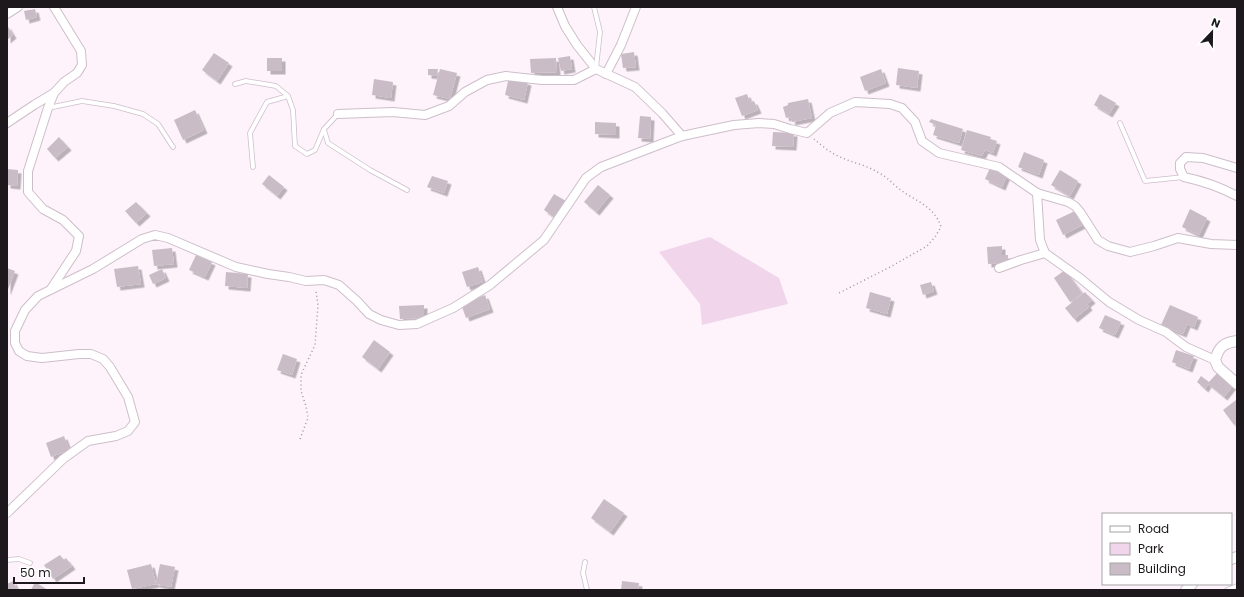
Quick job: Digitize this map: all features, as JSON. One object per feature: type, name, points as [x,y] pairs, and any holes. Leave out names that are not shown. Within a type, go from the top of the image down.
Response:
[{"type":"street","points":[[7,14],[18,7]]},
{"type":"street","points":[[7,123],[54,93],[64,82],[77,73],[82,65],[81,51],[54,7]]},
{"type":"street","points":[[557,7],[564,26],[596,69],[635,87],[662,113],[682,136]]},
{"type":"street","points":[[606,74],[621,45],[636,7]]},
{"type":"street","points":[[338,114],[392,112],[425,115],[449,106],[465,92],[487,80],[506,76],[542,80],[574,80],[596,69]]},
{"type":"street","points":[[49,291],[76,251],[79,236],[63,220],[43,209],[28,192],[28,171],[54,93]]},
{"type":"street","points":[[7,513],[62,459],[88,441],[116,436],[128,431],[135,422],[128,397],[103,359],[91,354],[42,358],[27,356],[19,351],[15,343],[15,331],[25,310],[38,296],[93,269],[142,239],[155,235],[168,238],[236,267],[306,281],[324,280],[339,286],[357,301],[369,314],[381,320],[399,325],[417,324],[453,308],[490,285],[544,240],[586,178],[602,167],[682,136],[734,125],[759,123],[774,124],[807,133],[830,113],[855,102],[890,104],[902,108],[916,122],[922,141],[939,153],[999,167],[1037,192],[1068,202],[1075,206],[1080,212],[1098,240],[1108,246],[1130,252],[1178,238],[1210,244],[1237,245]]},
{"type":"street","points":[[1237,168],[1204,158],[1186,157],[1180,164],[1180,169],[1184,177],[1202,181],[1237,196]]},
{"type":"street","points":[[1037,192],[1040,240],[1045,253],[1080,278],[1109,302],[1140,320],[1166,332],[1186,347],[1215,360]]},
{"type":"street","points":[[999,268],[1045,253]]},
{"type":"street","points":[[1237,341],[1227,343],[1217,353],[1215,360],[1218,367],[1237,384]]},
{"type":"lane","points":[[594,7],[600,32],[596,69]]},
{"type":"lane","points":[[234,84],[246,81],[276,86],[288,96],[293,110],[295,146],[306,154],[315,150],[324,129],[338,114]]},
{"type":"lane","points":[[253,167],[250,133],[267,102],[288,96]]},
{"type":"lane","points":[[48,108],[82,101],[114,106],[143,114],[158,124],[173,147]]},
{"type":"lane","points":[[1120,123],[1145,181],[1184,177]]},
{"type":"lane","points":[[324,129],[328,144],[370,170],[407,190]]},
{"type":"lane","points":[[7,560],[19,559],[30,563]]},
{"type":"lane","points":[[584,562],[583,573],[587,590]]},
{"type":"lane","points":[[1227,590],[1237,586]]},
{"type":"path","points":[[807,133],[834,154],[879,173],[891,181],[899,189],[928,208],[939,220],[940,226],[936,237],[927,246],[837,294]]},
{"type":"path","points":[[300,439],[308,418],[301,391],[301,376],[315,345],[318,305],[316,291],[306,281]]},
{"type":"green space","points":[[710,237],[779,278],[788,304],[702,325],[700,304],[659,252]]},
{"type":"building","points":[[35,9],[37,17],[26,20],[24,11]]},
{"type":"building","points":[[7,25],[13,35],[7,40]]},
{"type":"building","points":[[634,52],[636,67],[623,68],[621,54]]},
{"type":"building","points":[[214,53],[229,63],[217,81],[202,70]]},
{"type":"building","points":[[570,56],[572,69],[561,71],[558,58]]},
{"type":"building","points":[[267,58],[282,58],[282,71],[267,71]]},
{"type":"building","points":[[556,58],[557,72],[531,73],[530,59]]},
{"type":"building","points":[[898,68],[919,71],[917,88],[896,85]]},
{"type":"building","points":[[428,69],[438,69],[437,76],[428,75]]},
{"type":"building","points":[[440,69],[457,73],[450,99],[433,95]]},
{"type":"building","points":[[881,69],[886,83],[865,91],[860,77]]},
{"type":"building","points":[[509,77],[528,82],[524,100],[505,95]]},
{"type":"building","points":[[374,79],[393,82],[391,98],[372,95]]},
{"type":"building","points":[[747,94],[750,102],[754,101],[758,110],[742,116],[735,98]]},
{"type":"building","points":[[1100,94],[1116,103],[1109,114],[1094,105]]},
{"type":"building","points":[[808,99],[812,118],[792,122],[791,117],[786,118],[783,107],[788,105],[788,103]]},
{"type":"building","points":[[195,110],[204,130],[183,140],[174,120]]},
{"type":"building","points":[[640,116],[651,117],[650,139],[638,138]]},
{"type":"building","points":[[931,119],[963,129],[959,143],[933,135],[936,125],[929,122]]},
{"type":"building","points":[[595,122],[616,123],[616,135],[595,134]]},
{"type":"building","points":[[967,130],[991,137],[990,139],[997,141],[993,153],[985,150],[982,156],[961,150]]},
{"type":"building","points":[[773,132],[794,133],[793,147],[772,146]]},
{"type":"building","points":[[59,137],[68,147],[55,158],[47,149]]},
{"type":"building","points":[[1024,152],[1044,160],[1039,175],[1018,167]]},
{"type":"building","points":[[990,168],[1007,175],[1002,187],[985,179]]},
{"type":"building","points":[[7,169],[18,170],[17,186],[7,185]]},
{"type":"building","points":[[1060,170],[1078,181],[1070,196],[1051,185]]},
{"type":"building","points":[[269,175],[284,187],[277,196],[262,184]]},
{"type":"building","points":[[432,176],[448,181],[444,193],[427,187]]},
{"type":"building","points":[[598,185],[610,195],[596,212],[584,202]]},
{"type":"building","points":[[554,194],[566,201],[555,218],[544,210]]},
{"type":"building","points":[[136,202],[147,213],[136,223],[125,211]]},
{"type":"building","points":[[1190,209],[1207,218],[1199,235],[1182,227]]},
{"type":"building","points":[[1077,210],[1084,224],[1063,235],[1056,220]]},
{"type":"building","points":[[1002,246],[1002,255],[1008,255],[1008,263],[988,264],[987,247]]},
{"type":"building","points":[[172,248],[174,264],[154,266],[152,250]]},
{"type":"building","points":[[196,255],[212,262],[205,277],[189,270]]},
{"type":"building","points":[[138,266],[141,284],[117,287],[114,269]]},
{"type":"building","points":[[478,267],[483,282],[467,287],[462,272]]},
{"type":"building","points":[[7,268],[15,271],[7,292]]},
{"type":"building","points":[[162,269],[166,278],[153,284],[149,275]]},
{"type":"building","points":[[1065,270],[1082,293],[1070,302],[1054,278]]},
{"type":"building","points":[[226,272],[248,274],[247,288],[225,286]]},
{"type":"building","points":[[931,282],[934,291],[923,295],[920,285]]},
{"type":"building","points":[[870,292],[891,298],[887,314],[866,308]]},
{"type":"building","points":[[1085,292],[1092,300],[1087,304],[1089,307],[1074,319],[1065,308]]},
{"type":"building","points":[[485,295],[490,309],[466,318],[461,304]]},
{"type":"building","points":[[424,305],[424,318],[400,319],[399,306]]},
{"type":"building","points":[[1170,305],[1198,317],[1194,327],[1187,324],[1183,334],[1161,325]]},
{"type":"building","points":[[1105,315],[1121,322],[1115,335],[1099,328]]},
{"type":"building","points":[[374,340],[390,352],[378,369],[362,357]]},
{"type":"building","points":[[1176,350],[1194,356],[1189,369],[1172,362]]},
{"type":"building","points":[[283,354],[297,359],[292,375],[277,370]]},
{"type":"building","points":[[1219,371],[1235,383],[1224,397],[1208,384],[1205,389],[1197,382],[1201,376],[1209,382]]},
{"type":"building","points":[[1236,400],[1237,423],[1234,425],[1223,410]]},
{"type":"building","points":[[64,436],[69,450],[51,457],[46,443]]},
{"type":"building","points":[[604,499],[624,513],[610,532],[591,518]]},
{"type":"building","points":[[60,555],[64,560],[66,558],[72,566],[53,579],[44,565]]},
{"type":"building","points":[[151,564],[156,584],[132,589],[127,570]]},
{"type":"building","points":[[160,564],[175,567],[171,587],[156,584]]},
{"type":"building","points":[[13,581],[17,590],[7,590],[7,584]]},
{"type":"building","points":[[622,581],[639,583],[638,590],[621,590]]},
{"type":"building","points":[[35,582],[48,590],[31,590]]}]
